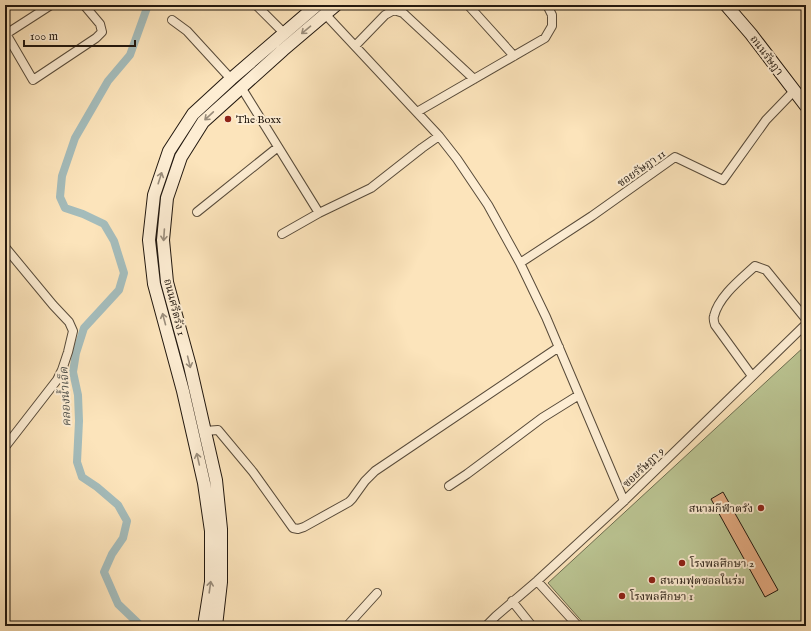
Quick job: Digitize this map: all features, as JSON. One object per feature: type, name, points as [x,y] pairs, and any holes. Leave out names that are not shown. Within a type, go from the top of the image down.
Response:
[{"type":"street","points":[[51,5],[6,33],[33,80],[96,38],[102,32],[100,24],[84,5]]},
{"type":"street","points":[[256,5],[284,33]]},
{"type":"street","name":"ถนนศรีตรัง 1","points":[[204,626],[211,582],[211,531],[204,483],[183,392],[154,284],[149,240],[154,195],[169,151],[193,114],[317,5]]},
{"type":"street","name":"ถนนศรีตรัง 1","points":[[216,626],[221,582],[221,529],[216,480],[190,366],[167,282],[163,240],[167,198],[181,157],[203,122],[283,50],[336,5]]},
{"type":"street","points":[[468,5],[514,56]]},
{"type":"street","points":[[417,112],[544,38],[552,26],[552,15],[547,5]]},
{"type":"street","name":"ถนนรัษฎา","points":[[726,5],[751,34],[806,106]]},
{"type":"street","points":[[355,46],[385,14],[394,10],[403,13],[474,79]]},
{"type":"street","points":[[325,14],[439,136],[457,159],[488,205],[520,263],[546,316],[624,501]]},
{"type":"street","points":[[172,20],[187,31],[231,79]]},
{"type":"street","points":[[241,87],[319,213]]},
{"type":"street","name":"ซอยรัษฎา 11","points":[[520,263],[592,216],[675,157],[723,180],[766,120],[794,91]]},
{"type":"street","points":[[282,234],[319,213],[371,188],[439,136]]},
{"type":"street","points":[[197,212],[278,147]]},
{"type":"street","points":[[5,248],[52,305],[69,322],[73,331],[68,352],[57,380],[5,447]]},
{"type":"street","points":[[752,376],[715,325],[713,317],[718,305],[730,289],[755,266],[766,270],[806,318]]},
{"type":"street","name":"ซอยรัษฎา 9","points":[[486,626],[624,501],[806,324],[806,318]]},
{"type":"street","points":[[205,431],[218,430],[253,472],[293,528],[298,529],[349,502],[365,481],[375,471],[559,347]]},
{"type":"street","points":[[449,486],[542,418],[579,395]]},
{"type":"street","points":[[537,581],[575,623],[566,626]]},
{"type":"street","points":[[347,626],[377,593]]},
{"type":"street","points":[[512,601],[532,626]]},
{"type":"green space","points":[[806,345],[806,626],[586,626],[548,583]]},
{"type":"building","points":[[723,492],[778,590],[765,597],[711,499]]},
{"type":"waterway","name":"คลองน้ำเจ็ด","points":[[141,626],[118,604],[104,572],[112,554],[123,538],[127,521],[118,505],[97,487],[82,477],[77,462],[79,421],[78,395],[73,372],[76,353],[84,328],[119,290],[124,273],[114,241],[104,224],[83,214],[65,208],[60,197],[62,176],[75,138],[108,81],[130,55],[148,5]]},
{"type":"place","name":"The Boxx","points":[[228,119]]},
{"type":"place","name":"สนามกีฬาตรัง","points":[[761,508]]},
{"type":"place","name":"โรงพลศึกษา 2","points":[[682,563]]},
{"type":"place","name":"สนามฟุตซอลในร่ม","points":[[652,580]]},
{"type":"place","name":"โรงพลศึกษา 1","points":[[622,596]]}]
